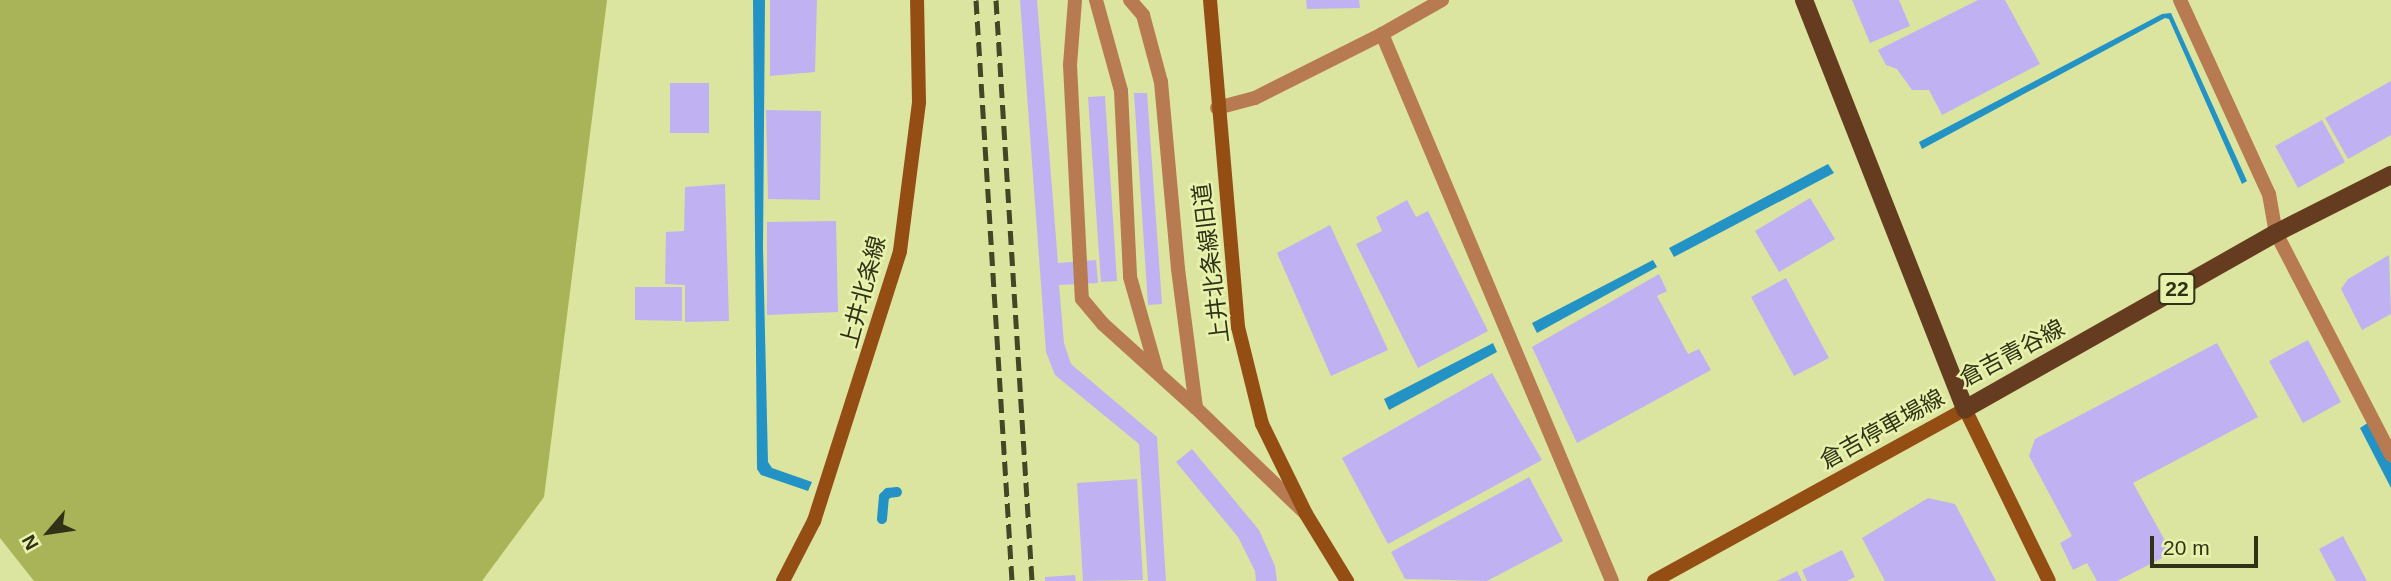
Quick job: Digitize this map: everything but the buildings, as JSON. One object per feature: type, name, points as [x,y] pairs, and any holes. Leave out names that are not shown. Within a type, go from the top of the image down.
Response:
[{"type":"main road","name":"上井北条線","points":[[783,581],[814,521],[900,251],[919,102],[917,0]]},
{"type":"main road","name":"上井北条線旧道","points":[[1210,0],[1217,108],[1238,327],[1262,424],[1306,514],[1347,581]]},
{"type":"main road","name":"倉吉青谷線","points":[[1804,0],[1965,409],[2276,233],[2391,175]]},
{"type":"main road","name":"倉吉停車場線","points":[[1654,581],[1965,409],[2049,581]]},
{"type":"street","points":[[1075,0],[1070,65],[1083,299],[1103,324],[1196,408],[1306,514]]},
{"type":"street","points":[[1096,0],[1121,91],[1130,277],[1158,374]]},
{"type":"street","points":[[1130,0],[1143,15],[1161,82],[1178,269],[1196,408]]},
{"type":"street","points":[[1217,108],[1255,98],[1443,0]]},
{"type":"street","points":[[2179,0],[2269,194],[2276,233],[2391,455]]},
{"type":"street","points":[[1382,34],[1612,581]]},
{"type":"green space","points":[[0,0],[607,0],[544,497],[482,581],[34,581],[0,538]]},
{"type":"water","points":[[753,0],[765,0],[763,247],[768,462],[772,468],[812,482],[808,491],[761,475],[757,469]]},
{"type":"water","points":[[2171,13],[2247,181],[2242,184],[2169,19],[2165,18],[1922,149],[1919,142],[2162,14]]},
{"type":"water","points":[[1828,164],[1834,173],[1674,257],[1669,248]]},
{"type":"water","points":[[1653,260],[1657,267],[1537,333],[1532,323]]},
{"type":"water","points":[[1493,343],[1497,352],[1389,410],[1384,399]]},
{"type":"water","points":[[2369,422],[2391,463],[2391,488],[2360,428]]},
{"type":"waterway","points":[[882,519],[884,497],[888,493],[897,492]]},
{"type":"railway","points":[[976,0],[1012,581]]},
{"type":"railway","points":[[996,0],[1032,581]]}]
